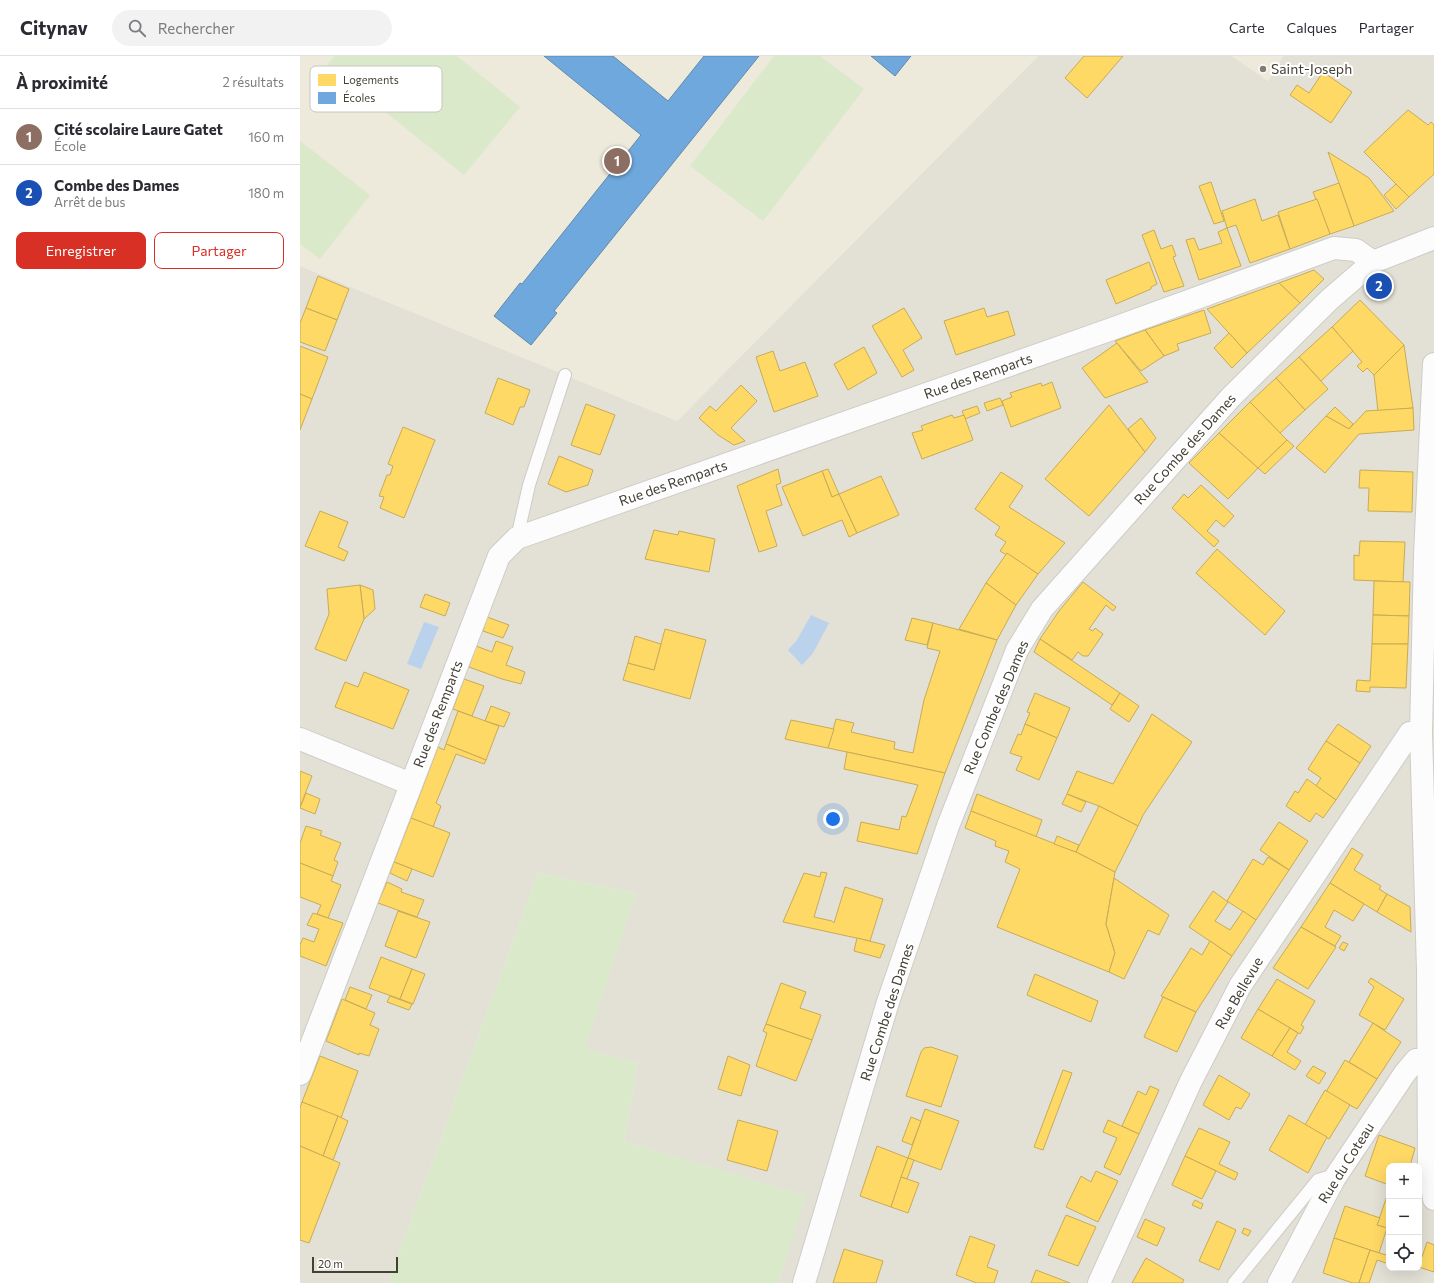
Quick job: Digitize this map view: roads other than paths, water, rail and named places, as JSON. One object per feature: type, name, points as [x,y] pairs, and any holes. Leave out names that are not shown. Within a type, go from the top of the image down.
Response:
[{"type":"street","name":"Rue Combe des Dames","points":[[804,1283],[891,995],[948,826],[1017,650],[1042,609],[1231,397],[1330,300],[1373,262],[1434,238]]},
{"type":"street","name":"Rue des Remparts","points":[[300,1074],[499,556],[517,538],[1088,337],[1334,248],[1356,250],[1373,262]]},
{"type":"street","points":[[1434,364],[1429,584],[1421,733],[1431,1013],[1428,1060],[1429,1165],[1434,1199]]},
{"type":"street","name":"Rue Bellevue","points":[[1098,1283],[1191,1081],[1240,986],[1410,733],[1421,733]]},
{"type":"street","points":[[300,739],[411,784]]},
{"type":"street","name":"Rue du Coteau","points":[[1279,1283],[1284,1270],[1334,1179],[1405,1072],[1416,1060],[1428,1060]]},
{"type":"lane","points":[[517,538],[529,484],[565,375]]},
{"type":"lane","points":[[1234,1283],[1318,1180],[1328,1177],[1334,1179]]},
{"type":"water","points":[[811,615],[829,623],[813,653],[802,665],[788,650],[797,640]]},
{"type":"water","points":[[424,622],[439,627],[421,669],[407,664]]},
{"type":"place","name":"Saint-Joseph","points":[[1263,69]]},
{"type":"place","name":"Cité scolaire Laure Gatet","points":[[617,161]]},
{"type":"place","name":"Combe des Dames","points":[[1379,286]]}]
